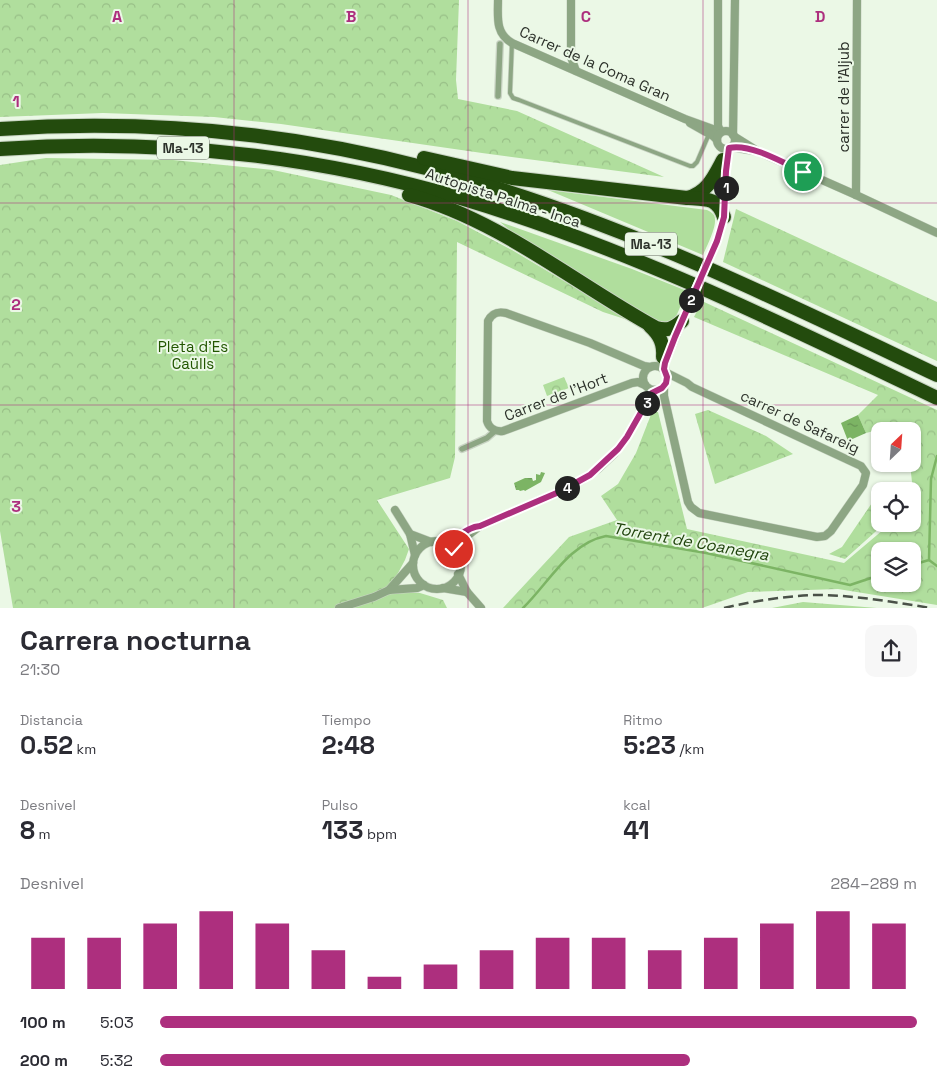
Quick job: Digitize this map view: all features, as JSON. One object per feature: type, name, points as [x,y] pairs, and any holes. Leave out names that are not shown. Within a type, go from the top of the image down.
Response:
[{"type":"highway","name":"Autopista Palma - Inca","points":[[0,128],[89,125],[170,127],[251,134],[351,150],[430,168],[507,191],[621,232],[762,292],[937,375]]},
{"type":"highway","name":"Autopista Palma - Inca","points":[[0,149],[86,146],[167,147],[285,159],[364,174],[462,199],[613,252],[731,301],[937,398]]},
{"type":"highway","points":[[351,150],[387,149],[512,178],[710,200],[718,205],[724,217]]},
{"type":"highway","points":[[687,198],[701,192],[708,186],[714,179],[726,155]]},
{"type":"highway","points":[[364,174],[380,187],[426,199],[469,216],[646,322],[664,330],[674,328],[683,317]]},
{"type":"highway","points":[[646,322],[661,339],[659,366]]},
{"type":"street","name":"Carrer de la Coma Gran","points":[[498,0],[499,30],[512,43],[685,118],[721,132],[728,131],[759,152]]},
{"type":"street","points":[[571,0],[571,57],[576,71]]},
{"type":"street","points":[[717,140],[721,132],[718,126],[718,0]]},
{"type":"street","points":[[639,416],[640,406],[647,393],[643,376],[645,370],[665,363],[717,241],[724,217],[726,155],[735,141],[735,0]]},
{"type":"street","name":"carrer de l'Aljub","points":[[856,195],[858,0]]},
{"type":"street","points":[[498,96],[500,44]]},
{"type":"street","name":"Carrer de la Coma Gran","points":[[685,118],[717,140],[726,155]]},
{"type":"street","points":[[726,155],[759,152],[937,233]]},
{"type":"street","name":"Carrer de l'Hort","points":[[645,386],[638,382],[632,383],[503,431],[495,431],[490,427],[487,420],[488,324],[492,316],[498,312],[506,313],[590,343],[644,366],[659,366]]},
{"type":"street","points":[[659,366],[675,337]]},
{"type":"street","points":[[458,554],[467,536],[480,526],[559,492],[590,475],[618,449],[667,377],[659,366]]},
{"type":"street","name":"carrer de Safareig","points":[[659,366],[692,387],[863,468],[866,476],[863,485],[830,533],[817,537],[713,516],[693,509],[688,502],[661,387],[672,381],[692,387]]},
{"type":"street","points":[[645,386],[661,387]]},
{"type":"street","points":[[462,448],[487,438],[495,431]]},
{"type":"street","points":[[395,510],[410,534],[415,576],[430,588],[467,592]]},
{"type":"street","points":[[445,543],[473,526],[480,526]]},
{"type":"street","points":[[410,534],[431,542]]},
{"type":"street","points":[[389,590],[422,546],[437,541],[450,546],[458,554],[460,560],[458,574],[449,585],[443,588]]},
{"type":"street","points":[[458,574],[467,592],[481,608]]},
{"type":"street","points":[[339,608],[374,597],[389,590],[417,588],[424,585]]},
{"type":"lane","points":[[512,43],[510,93],[513,98],[690,166],[697,162],[709,133]]},
{"type":"green space","points":[[0,0],[459,0],[456,80],[458,99],[517,111],[664,177],[281,124],[214,117],[103,113],[0,117]]},
{"type":"green space","name":"Pleta d'Es Caülls","points":[[46,158],[173,160],[273,170],[391,195],[457,221],[512,250],[631,321],[603,312],[457,242],[455,457],[450,478],[377,500],[409,549],[389,590],[420,593],[443,600],[447,608],[13,608],[0,531],[0,165]]},
{"type":"green space","points":[[548,190],[707,210],[714,216],[715,223],[703,255]]},
{"type":"green space","points":[[736,209],[937,302],[937,361],[723,262]]},
{"type":"green space","points":[[500,222],[632,269],[687,291],[675,319],[673,322],[661,324],[530,247]]},
{"type":"green space","points":[[702,301],[937,410],[937,605],[838,589],[748,592],[702,608],[503,608],[569,537],[617,520],[601,496],[618,484],[636,453],[652,412],[658,412],[687,529],[844,563],[881,532],[921,532],[921,482],[912,482],[911,472],[921,472],[921,422],[871,422],[871,432],[866,433],[858,415],[878,395],[694,317]]},
{"type":"green space","points":[[564,377],[569,388],[547,396],[543,385]]},
{"type":"green space","points":[[708,410],[766,436],[793,454],[715,484],[695,414]]},
{"type":"green space","points":[[871,504],[871,532],[875,532],[845,559],[829,554],[842,547]]},
{"type":"green space","points":[[803,602],[877,608],[772,608]]},
{"type":"water","points":[[858,415],[866,433],[848,441],[841,423]]},
{"type":"water","points":[[541,472],[545,473],[541,482],[525,491],[516,490],[514,483],[525,478],[532,478],[533,481],[536,480],[536,474],[540,475]]},
{"type":"waterway","name":"Torrent de Coanegra","points":[[921,562],[929,560],[931,479],[937,456]]},
{"type":"waterway","name":"Torrent de Coanegra","points":[[523,608],[570,556],[593,540],[606,536],[706,553],[850,585],[871,578]]},
{"type":"waterway","points":[[929,560],[937,566]]},
{"type":"railway","points":[[724,608],[770,599],[816,595],[888,601],[931,608]]},
{"type":"route","points":[[454,549],[445,543],[465,530],[473,526],[480,526],[559,492],[598,469],[614,454],[627,437],[652,393],[664,386],[667,380],[667,374],[664,369],[665,363],[717,241],[724,217],[729,148],[759,152],[803,172]]}]
